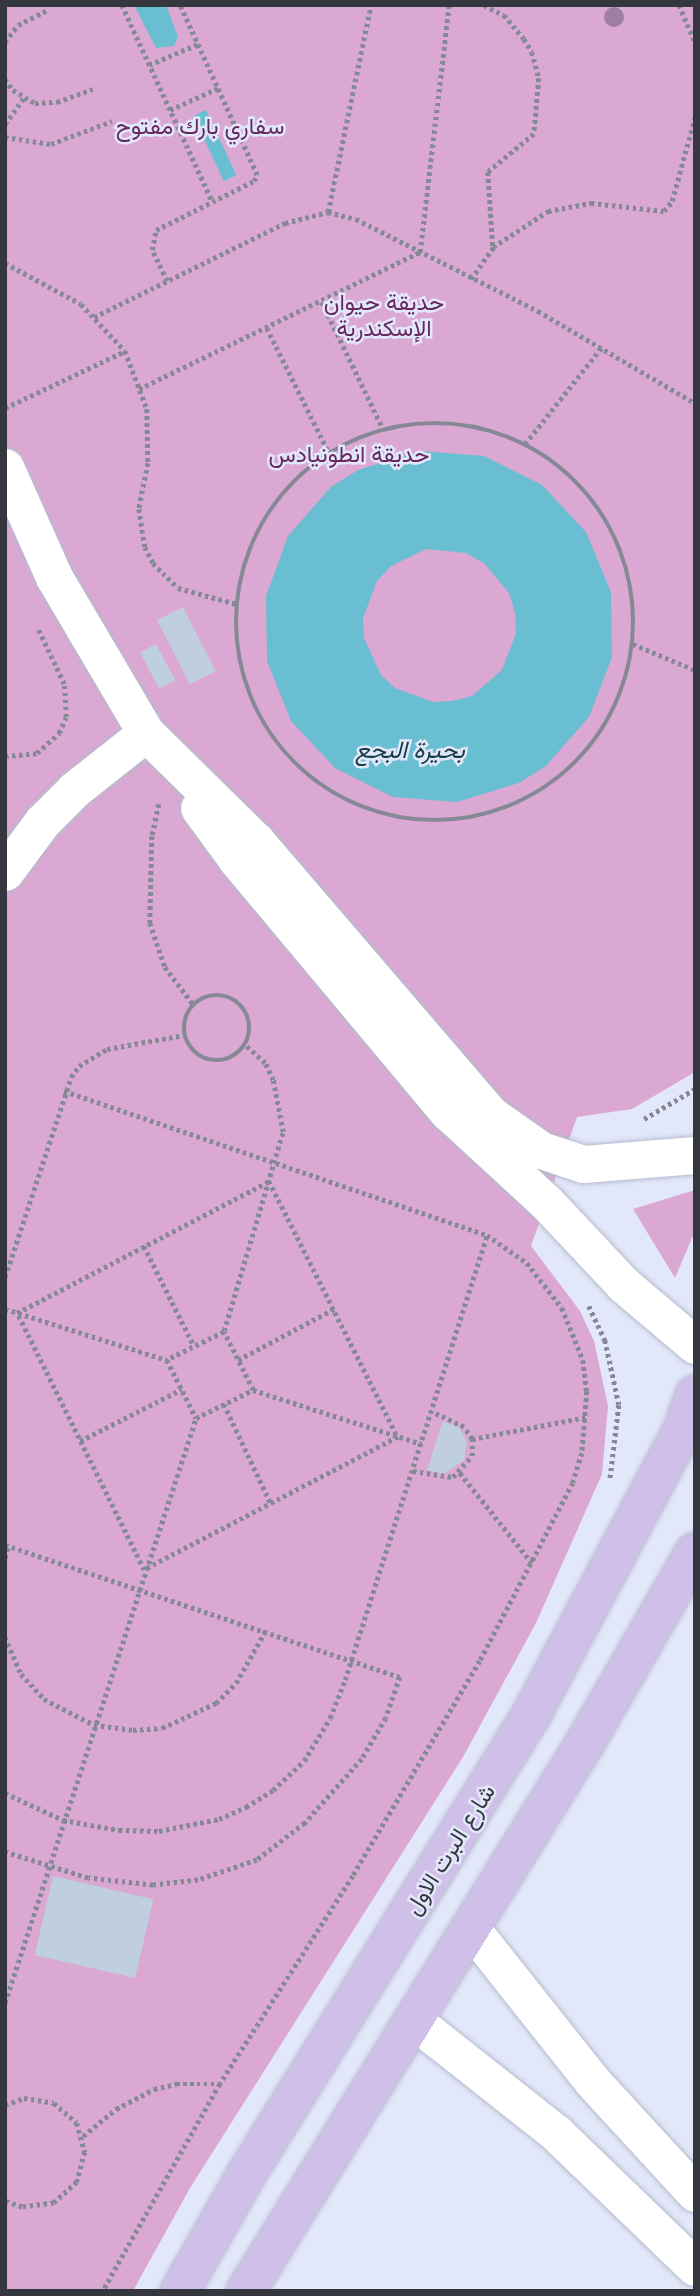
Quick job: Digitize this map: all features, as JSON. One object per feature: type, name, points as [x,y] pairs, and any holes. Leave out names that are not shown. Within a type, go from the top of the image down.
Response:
[{"type":"main road","name":"شارع البرت الاول","points":[[180,2291],[246,2175],[530,1717],[683,1430],[695,1395]]},
{"type":"main road","points":[[246,2291],[585,1742],[695,1552]]},
{"type":"street","points":[[5,467],[54,577],[146,733],[180,770],[196,803],[237,860],[448,1112],[500,1143],[583,1164],[695,1155]]},
{"type":"street","points":[[8,857],[75,789],[146,733]]},
{"type":"street","points":[[500,1143],[546,1202],[624,1285],[695,1345]]},
{"type":"street","points":[[470,1927],[592,2081],[695,2193]]},
{"type":"street","points":[[413,2020],[556,2133],[695,2267]]},
{"type":"path","points":[[122,5],[212,201]]},
{"type":"path","points":[[167,281],[152,250],[152,236],[166,222],[254,181],[257,175],[180,5]]},
{"type":"path","points":[[328,212],[371,5]]},
{"type":"path","points":[[419,252],[449,5]]},
{"type":"path","points":[[484,5],[504,15],[524,39],[532,52],[539,78],[534,134],[488,172],[493,247]]},
{"type":"path","points":[[678,5],[695,43]]},
{"type":"path","points":[[5,42],[18,25],[48,9]]},
{"type":"path","points":[[149,65],[198,44]]},
{"type":"path","points":[[5,79],[24,99],[46,104],[93,89]]},
{"type":"path","points":[[170,110],[218,88]]},
{"type":"path","points":[[5,124],[24,99]]},
{"type":"path","points":[[471,279],[493,247],[529,220],[568,206],[614,204],[664,211],[673,201],[695,117]]},
{"type":"path","points":[[5,137],[51,144],[112,121]]},
{"type":"path","points":[[94,317],[285,223],[328,212],[356,219],[602,347],[695,403]]},
{"type":"path","points":[[139,389],[322,302],[419,252]]},
{"type":"path","points":[[5,263],[63,291],[94,317],[125,351],[139,389],[150,436],[139,509],[145,547],[153,563],[178,588],[237,604]]},
{"type":"path","points":[[322,302],[383,429]]},
{"type":"path","points":[[267,328],[329,453]]},
{"type":"path","points":[[525,444],[602,347]]},
{"type":"path","points":[[5,408],[125,351]]},
{"type":"path","points":[[451,424],[525,444],[573,478],[609,524],[630,579],[633,644],[620,696],[608,723],[570,770],[546,788],[521,803],[463,821],[404,820],[347,802],[298,768],[278,745],[249,693],[240,664],[237,604],[251,545],[265,518],[283,493],[329,453],[383,429],[451,424]]},
{"type":"path","points":[[633,644],[695,670]]},
{"type":"path","points":[[5,756],[37,752],[59,733],[67,710],[64,684]]},
{"type":"path","points":[[223,995],[241,1005],[247,1014],[249,1035],[245,1045],[230,1058],[210,1061],[192,1051],[184,1035],[187,1012],[193,1004],[223,995]]},
{"type":"path","points":[[5,1277],[64,1091],[79,1066],[107,1049],[184,1035]]},
{"type":"path","points":[[245,1045],[265,1063],[278,1098],[283,1132],[224,1332],[253,1390]]},
{"type":"path","points":[[634,1122],[668,1108],[695,1089]]},
{"type":"path","points":[[64,1091],[487,1235],[527,1263],[562,1308],[583,1360],[587,1417],[573,1483],[532,1563],[353,1875],[220,2084],[103,2291]]},
{"type":"path","points":[[18,1313],[269,1181]]},
{"type":"path","points":[[269,1181],[398,1437]]},
{"type":"path","points":[[5,1793],[63,1820],[119,1830],[159,1831],[219,1819],[246,1807],[287,1779],[317,1742],[352,1659],[487,1235]]},
{"type":"path","points":[[144,1246],[194,1346]]},
{"type":"path","points":[[586,1300],[606,1340],[619,1405],[608,1484]]},
{"type":"path","points":[[5,1309],[167,1360],[224,1332]]},
{"type":"path","points":[[238,1360],[334,1310]]},
{"type":"path","points":[[18,1313],[144,1570]]},
{"type":"path","points":[[167,1360],[196,1418]]},
{"type":"path","points":[[80,1441],[182,1389]]},
{"type":"path","points":[[5,2003],[137,1591],[196,1418],[253,1390],[422,1444]]},
{"type":"path","points":[[224,1404],[271,1504]]},
{"type":"path","points":[[413,1471],[444,1478],[460,1473],[472,1456],[472,1439],[456,1421],[432,1412]]},
{"type":"path","points":[[472,1439],[587,1417]]},
{"type":"path","points":[[144,1570],[398,1437]]},
{"type":"path","points":[[460,1473],[532,1563]]},
{"type":"path","points":[[5,1558],[7,1546],[137,1591],[266,1630],[400,1677],[386,1718],[339,1788],[305,1823],[257,1860],[198,1880],[153,1885],[48,1869],[5,1852]]},
{"type":"path","points":[[5,1637],[31,1687],[62,1713],[94,1726],[147,1730],[198,1715],[236,1683],[266,1630]]},
{"type":"path","points":[[83,2136],[116,2109],[154,2089],[176,2084],[220,2084]]},
{"type":"path","points":[[5,2105],[24,2098],[54,2103],[77,2123],[83,2136],[84,2168],[66,2194],[38,2207],[5,2201]]},
{"type":"green space","name":"حديقة انطونيادس","points":[[5,5],[695,5],[695,1072],[632,1109],[577,1117],[531,1246],[580,1311],[594,1341],[608,1406],[602,1474],[536,1623],[463,1757],[190,2188],[133,2291],[5,2291]]},
{"type":"green space","points":[[695,1190],[695,1231],[675,1278],[633,1209]]},
{"type":"water","points":[[134,5],[166,5],[178,37],[174,46],[156,48]]},
{"type":"water","points":[[206,110],[236,175],[224,181],[193,116]]},
{"type":"water","name":"بحيرة البجع","points":[[420,451],[484,456],[542,485],[586,532],[611,592],[612,657],[589,717],[546,766],[519,783],[457,802],[393,797],[335,768],[291,721],[267,661],[266,596],[288,536],[331,487],[358,470]],"holes":[[[426,549],[466,553],[484,563],[509,593],[515,613],[516,633],[502,670],[472,696],[433,702],[395,688],[381,675],[364,638],[363,618],[377,581],[391,566]]]},
{"type":"building","points":[[183,607],[216,671],[190,684],[157,620]]},
{"type":"building","points":[[156,644],[175,680],[159,689],[140,652]]},
{"type":"building","points":[[443,1421],[459,1427],[467,1442],[464,1460],[444,1474],[427,1470]]},
{"type":"building","points":[[53,1876],[153,1899],[135,1978],[35,1955]]},
{"type":"park label","name":"سفاري بارك مفتوح","points":[[200,125]]},
{"type":"park label","name":"حديقة حيوان الإسكندرية","points":[[384,314]]}]
